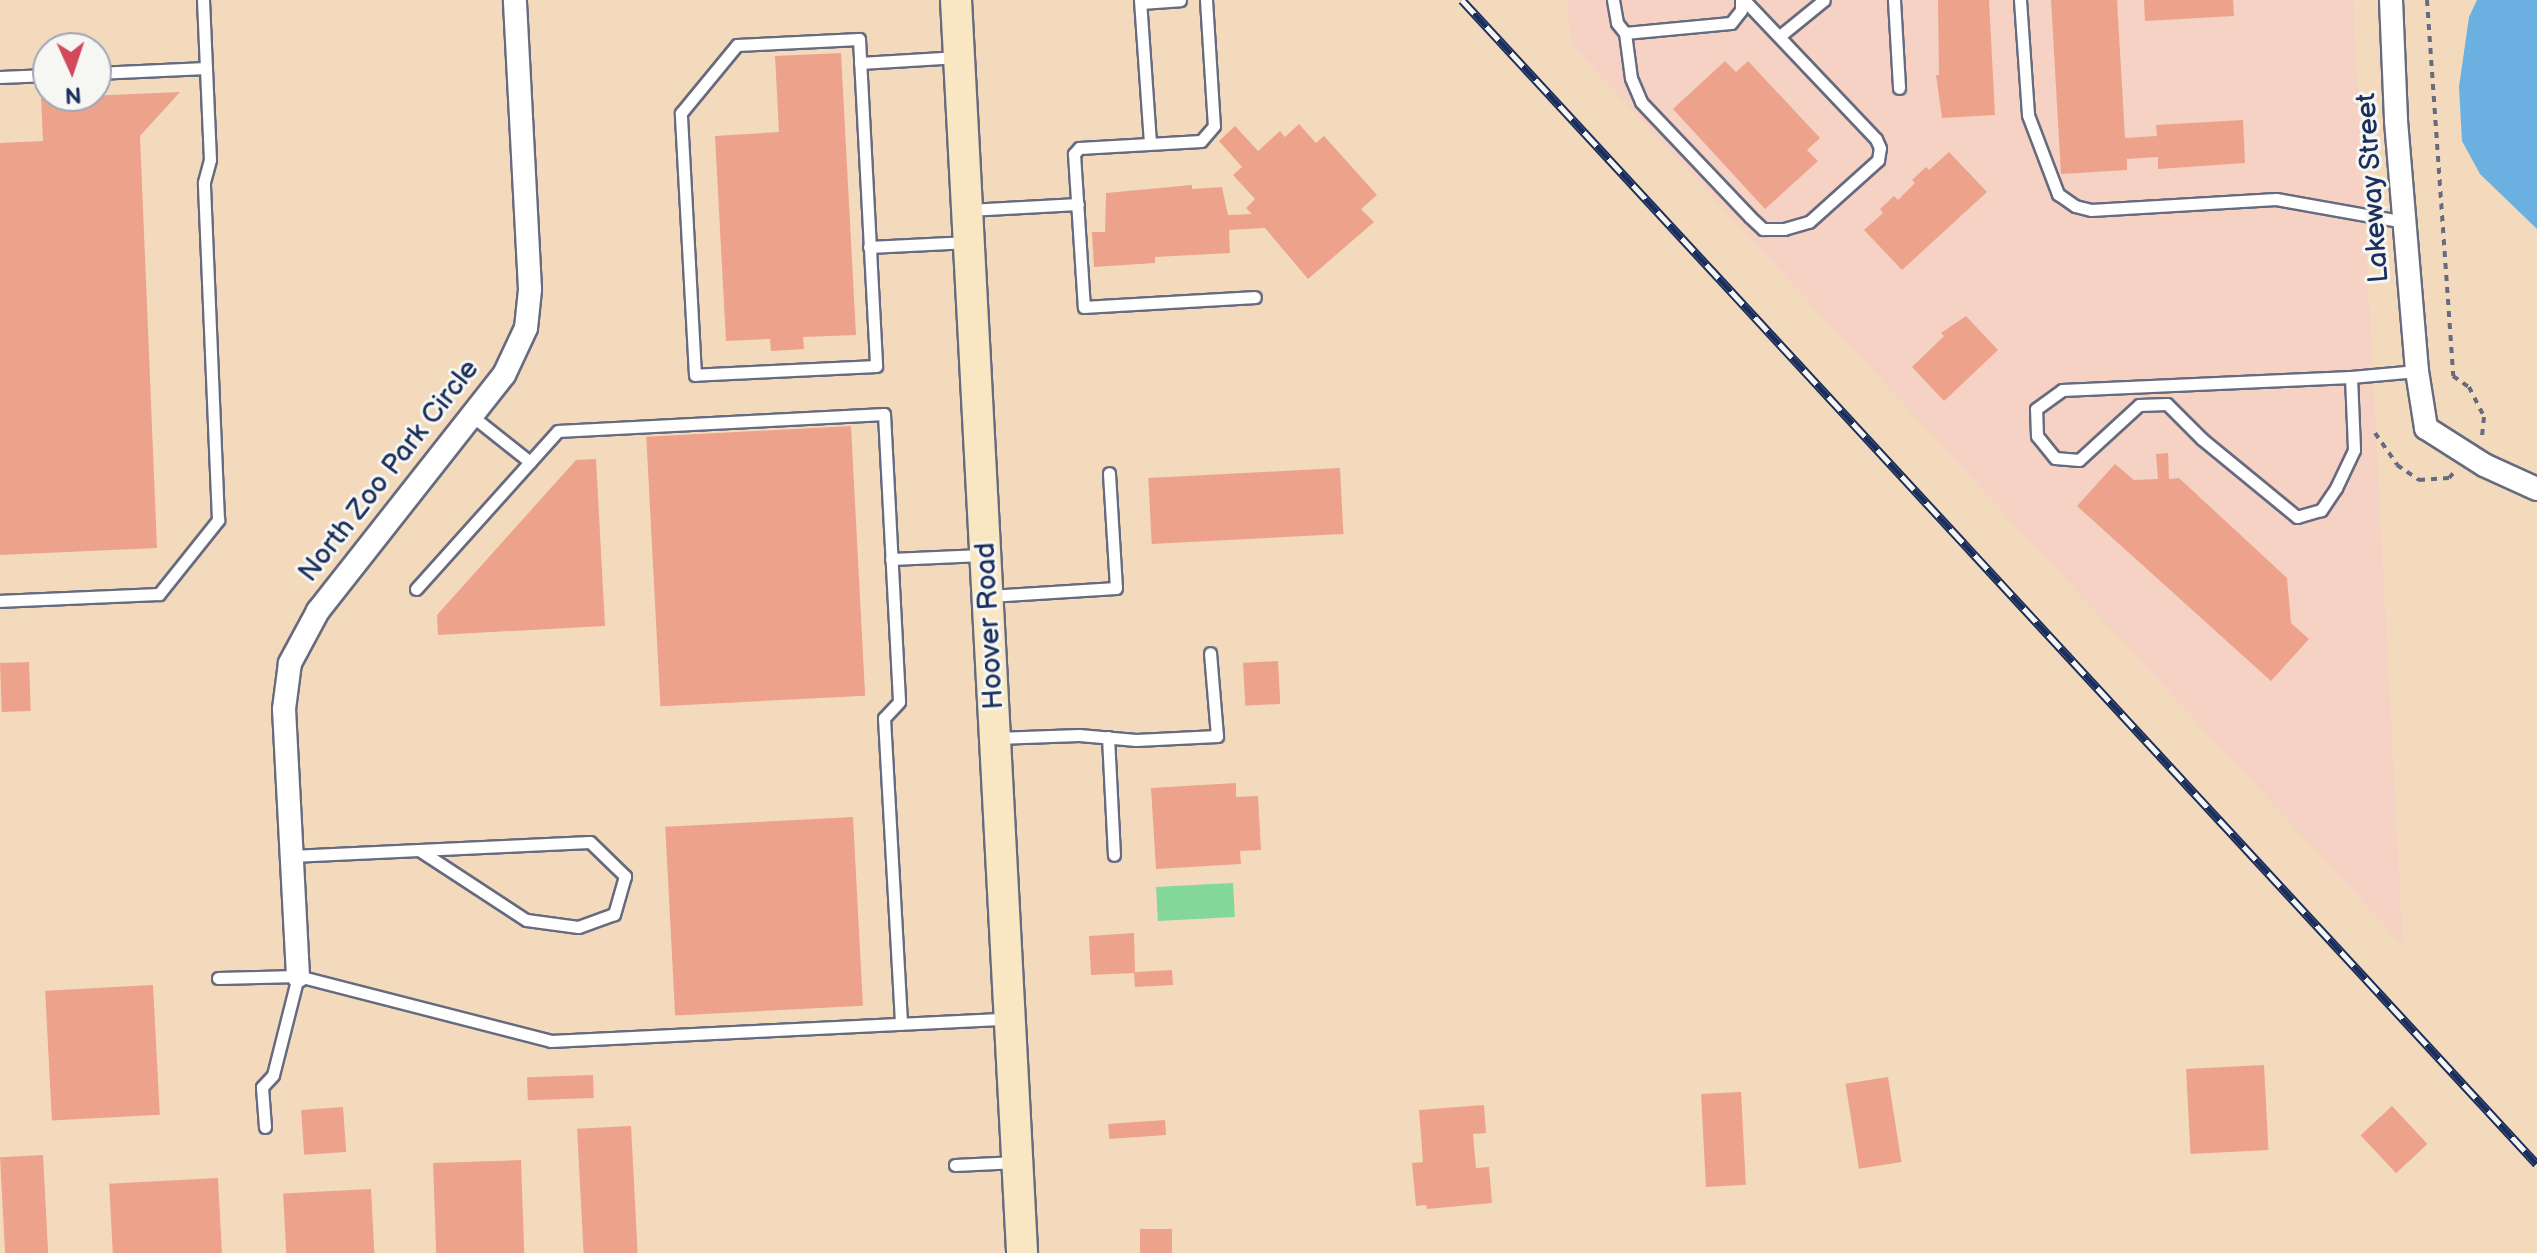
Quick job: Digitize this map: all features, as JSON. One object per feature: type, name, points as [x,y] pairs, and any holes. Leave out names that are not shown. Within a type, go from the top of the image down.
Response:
[{"type":"street","name":"North Zoo Park Circle","points":[[298,976],[284,709],[290,663],[318,611],[504,375],[526,328],[530,289],[515,0]]},
{"type":"street","name":"Hoover Road","points":[[956,0],[1022,1253]]},
{"type":"street","name":"Lakeway Street","points":[[2391,0],[2417,371],[2426,428],[2470,455],[2537,489]]},
{"type":"lane","points":[[0,601],[159,594],[218,520],[204,182],[210,160],[203,0]]},
{"type":"lane","points":[[1150,144],[1140,1],[1180,0]]},
{"type":"lane","points":[[1206,0],[1214,126],[1201,141],[1079,148],[1074,154],[1084,307],[1255,297]]},
{"type":"lane","points":[[1613,0],[1617,23],[1625,33],[1631,78],[1641,102],[1763,229],[1784,229],[1809,222],[1878,160],[1880,148],[1876,139],[1781,35],[1742,0]]},
{"type":"lane","points":[[1625,33],[1731,23],[1741,10],[1742,0]]},
{"type":"lane","points":[[1781,35],[1824,0]]},
{"type":"lane","points":[[1894,0],[1899,88]]},
{"type":"lane","points":[[2020,0],[2028,115],[2058,194],[2075,206],[2091,210],[2276,199],[2405,222]]},
{"type":"lane","points":[[859,39],[860,63],[876,366],[695,375],[681,113],[737,45],[859,39]]},
{"type":"lane","points":[[860,63],[960,57]]},
{"type":"lane","points":[[112,72],[206,68]]},
{"type":"lane","points":[[0,77],[32,76]]},
{"type":"lane","points":[[968,210],[1078,204]]},
{"type":"lane","points":[[869,247],[969,242]]},
{"type":"lane","points":[[2351,377],[2354,450],[2336,488],[2321,510],[2297,517],[2202,439],[2167,404],[2139,405],[2079,460],[2055,458],[2037,436],[2036,409],[2062,390],[2351,377],[2417,371]]},
{"type":"lane","points":[[416,589],[558,431],[884,414],[899,702],[884,718],[901,1024]]},
{"type":"lane","points":[[472,416],[530,462]]},
{"type":"lane","points":[[988,596],[1116,588],[1109,473]]},
{"type":"lane","points":[[891,559],[986,554]]},
{"type":"lane","points":[[995,738],[1079,735],[1136,740],[1217,736],[1210,653]]},
{"type":"lane","points":[[1108,737],[1114,855]]},
{"type":"lane","points":[[291,856],[419,850],[590,842],[625,876],[614,914],[578,927],[526,920],[419,850]]},
{"type":"lane","points":[[265,1127],[262,1087],[273,1075],[298,976]]},
{"type":"lane","points":[[218,978],[298,976],[551,1041],[1010,1019]]},
{"type":"lane","points":[[955,1165],[1018,1162]]},
{"type":"path","points":[[2375,433],[2397,465],[2419,480],[2449,478],[2482,441],[2484,417],[2469,387],[2453,376],[2427,0]]},
{"type":"shaded area","points":[[1567,0],[2353,0],[2403,945],[1571,44]]},
{"type":"green space","points":[[1233,883],[1235,917],[1158,921],[1156,887]]},
{"type":"water","points":[[2477,0],[2537,0],[2537,229],[2480,174],[2462,141],[2459,87],[2469,17]]},
{"type":"building","points":[[1938,0],[1989,0],[1995,115],[1942,118],[1936,75],[1939,75]]},
{"type":"building","points":[[2051,0],[2117,0],[2125,138],[2157,136],[2156,125],[2243,120],[2245,163],[2158,169],[2158,157],[2127,159],[2127,170],[2061,174]]},
{"type":"building","points":[[2144,0],[2233,0],[2234,16],[2145,21]]},
{"type":"building","points":[[841,53],[856,335],[803,337],[804,349],[771,351],[770,339],[726,341],[715,136],[779,132],[775,56]]},
{"type":"building","points":[[1725,61],[1736,72],[1748,61],[1820,138],[1807,150],[1818,161],[1765,209],[1673,109]]},
{"type":"building","points":[[180,92],[140,136],[157,548],[0,555],[0,143],[43,141],[42,112],[112,112],[112,95]]},
{"type":"building","points":[[1299,124],[1316,143],[1324,136],[1377,195],[1361,209],[1374,222],[1308,279],[1265,228],[1229,230],[1230,253],[1155,257],[1155,263],[1094,267],[1092,232],[1105,232],[1106,193],[1192,185],[1192,189],[1222,187],[1228,215],[1252,214],[1246,208],[1255,199],[1233,175],[1242,167],[1219,141],[1235,126],[1258,151],[1280,131],[1285,137]]},
{"type":"building","points":[[1949,152],[1987,192],[1902,270],[1864,230],[1883,213],[1880,209],[1894,196],[1898,200],[1915,183],[1912,180]]},
{"type":"building","points":[[1966,316],[1998,350],[1944,401],[1912,367],[1944,336],[1941,333]]},
{"type":"building","points":[[851,426],[865,696],[660,706],[646,437]]},
{"type":"building","points":[[2168,453],[2169,479],[2179,478],[2287,578],[2291,623],[2309,639],[2271,681],[2077,506],[2115,464],[2134,480],[2158,479],[2156,454]]},
{"type":"building","points":[[596,459],[605,626],[438,635],[437,615],[576,460]]},
{"type":"building","points":[[1340,468],[1343,534],[1152,544],[1148,478]]},
{"type":"building","points":[[1278,661],[1280,704],[1245,706],[1243,663]]},
{"type":"building","points":[[29,662],[31,711],[2,712],[0,663]]},
{"type":"building","points":[[1236,783],[1236,797],[1258,796],[1261,850],[1240,851],[1241,864],[1156,869],[1151,788]]},
{"type":"building","points":[[853,817],[863,1006],[675,1016],[665,827]]},
{"type":"building","points":[[1134,933],[1135,972],[1172,970],[1173,985],[1135,987],[1134,973],[1091,975],[1089,936]]},
{"type":"building","points":[[153,985],[160,1115],[52,1120],[45,991]]},
{"type":"building","points":[[2264,1065],[2268,1150],[2191,1154],[2186,1069]]},
{"type":"building","points":[[593,1075],[594,1098],[528,1100],[527,1077]]},
{"type":"building","points":[[1888,1077],[1901,1162],[1859,1169],[1846,1084]]},
{"type":"building","points":[[1741,1092],[1746,1185],[1706,1187],[1701,1094]]},
{"type":"building","points":[[1484,1105],[1486,1133],[1473,1134],[1476,1168],[1489,1167],[1492,1203],[1427,1209],[1426,1205],[1416,1206],[1412,1163],[1423,1162],[1419,1110]]},
{"type":"building","points":[[2392,1106],[2427,1144],[2396,1173],[2361,1135]]},
{"type":"building","points":[[343,1107],[346,1152],[304,1155],[301,1110]]},
{"type":"building","points":[[1165,1120],[1166,1135],[1109,1139],[1108,1124]]},
{"type":"building","points":[[631,1126],[638,1253],[584,1253],[577,1129]]},
{"type":"building","points":[[43,1155],[48,1253],[5,1253],[0,1157]]},
{"type":"building","points":[[521,1160],[524,1253],[436,1253],[433,1163]]},
{"type":"building","points":[[218,1178],[222,1253],[113,1253],[109,1184]]},
{"type":"building","points":[[371,1189],[374,1253],[286,1253],[283,1194]]},
{"type":"building","points":[[1140,1229],[1172,1229],[1172,1253],[1140,1253]]},
{"type":"railway","points":[[1462,0],[2537,1164]]}]
